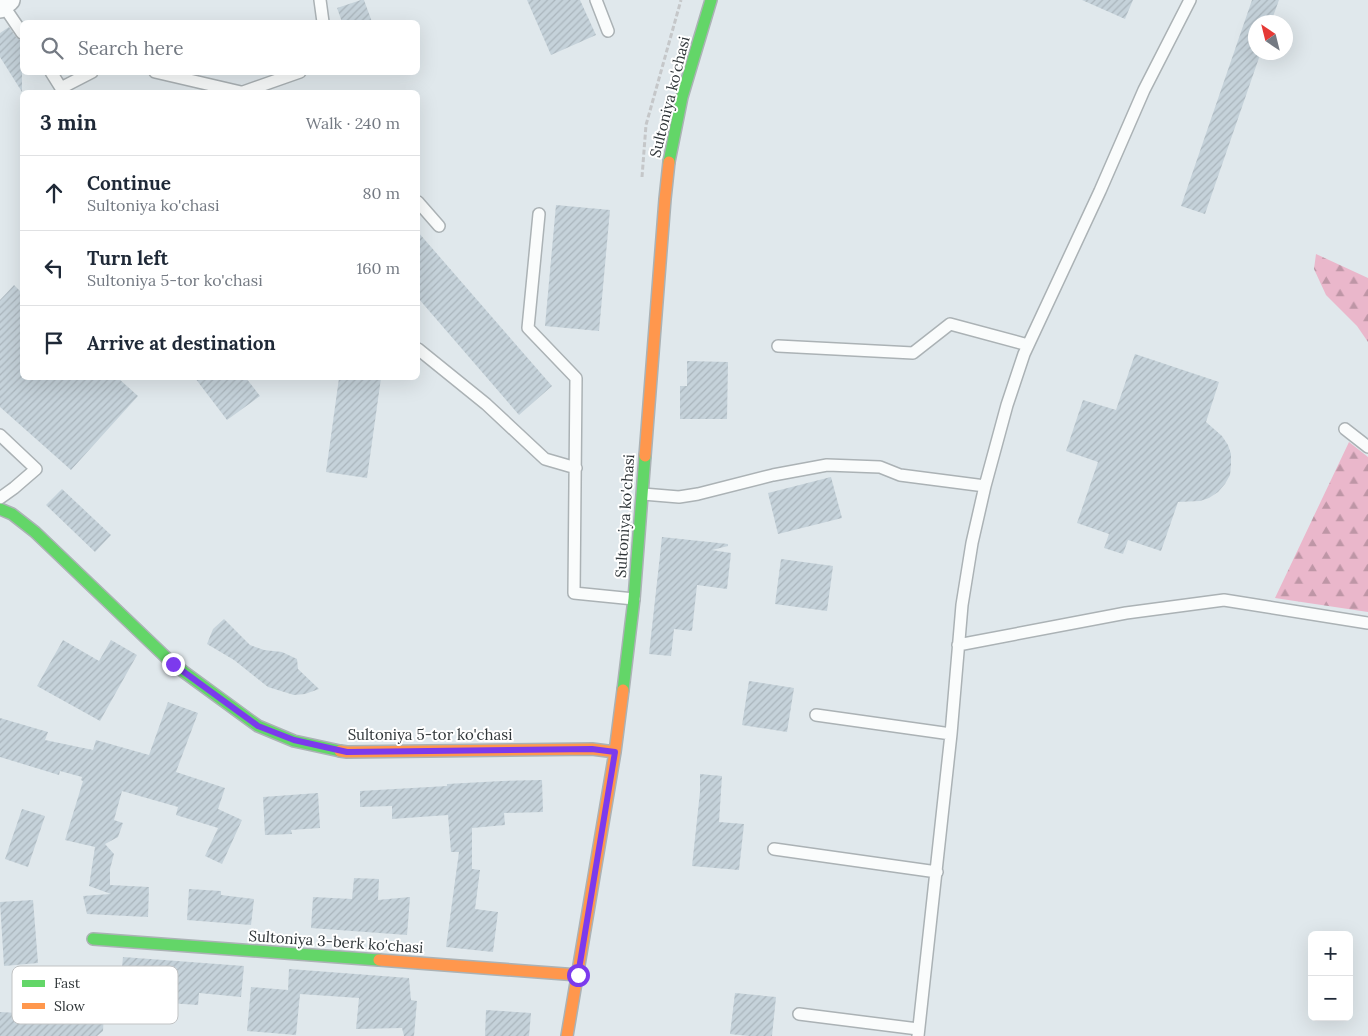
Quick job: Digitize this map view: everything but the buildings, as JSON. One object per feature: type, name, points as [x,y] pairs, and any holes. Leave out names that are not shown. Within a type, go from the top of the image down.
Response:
[{"type":"street","name":"Sultoniya ko'chasi","points":[[567,1036],[615,752],[634,598],[668,170],[686,84],[711,0]]},
{"type":"street","name":"Sultoniya 5-tor ko'chasi","points":[[0,509],[12,514],[35,532],[173,664],[258,726],[285,737],[347,752],[592,749],[615,752]]},
{"type":"street","name":"Sultoniya 3-berk ko'chasi","points":[[93,939],[578,975]]},
{"type":"lane","points":[[320,0],[323,20]]},
{"type":"lane","points":[[596,0],[608,30]]},
{"type":"lane","points":[[799,1014],[918,1032],[937,872],[962,604],[985,486],[1006,405],[1028,345],[1100,191],[1144,90],[1190,0]]},
{"type":"lane","points":[[4,4],[20,30]]},
{"type":"lane","points":[[53,75],[61,88],[86,75]]},
{"type":"lane","points":[[168,75],[233,90]]},
{"type":"lane","points":[[256,90],[270,88],[294,75]]},
{"type":"lane","points":[[420,204],[439,226]]},
{"type":"lane","points":[[539,214],[528,328],[576,378],[574,593],[634,598]]},
{"type":"lane","points":[[778,346],[913,353],[950,324],[1028,345]]},
{"type":"lane","points":[[420,351],[486,404],[545,459],[576,468]]},
{"type":"lane","points":[[1345,429],[1368,447]]},
{"type":"lane","points":[[0,435],[36,469],[0,498]]},
{"type":"lane","points":[[642,494],[679,497],[773,475],[827,465],[880,467],[900,475],[985,486]]},
{"type":"lane","points":[[958,645],[1126,613],[1224,600],[1368,623]]},
{"type":"lane","points":[[816,715],[951,734]]},
{"type":"lane","points":[[774,849],[937,872]]},
{"type":"path","points":[[641,185],[646,125],[681,0]]},
{"type":"green space","points":[[1316,254],[1368,278],[1368,342],[1357,326],[1326,295],[1314,269]]},
{"type":"green space","points":[[1349,442],[1368,457],[1368,612],[1275,598]]},
{"type":"traffic: fast","points":[[669,162],[682,97],[711,0]]},
{"type":"traffic: fast","points":[[623,690],[634,599],[645,456]]},
{"type":"traffic: fast","points":[[0,509],[12,514],[35,532],[173,664],[258,726],[294,741],[340,751]]},
{"type":"traffic: fast","points":[[93,939],[379,960]]},
{"type":"traffic: slow","points":[[645,456],[669,162]]},
{"type":"traffic: slow","points":[[567,1036],[615,752],[623,690]]},
{"type":"traffic: slow","points":[[340,751],[592,749],[615,752]]},
{"type":"traffic: slow","points":[[379,960],[578,975]]},
{"type":"route","points":[[173,664],[258,726],[294,740],[347,752],[592,749],[615,752],[578,975]]}]
